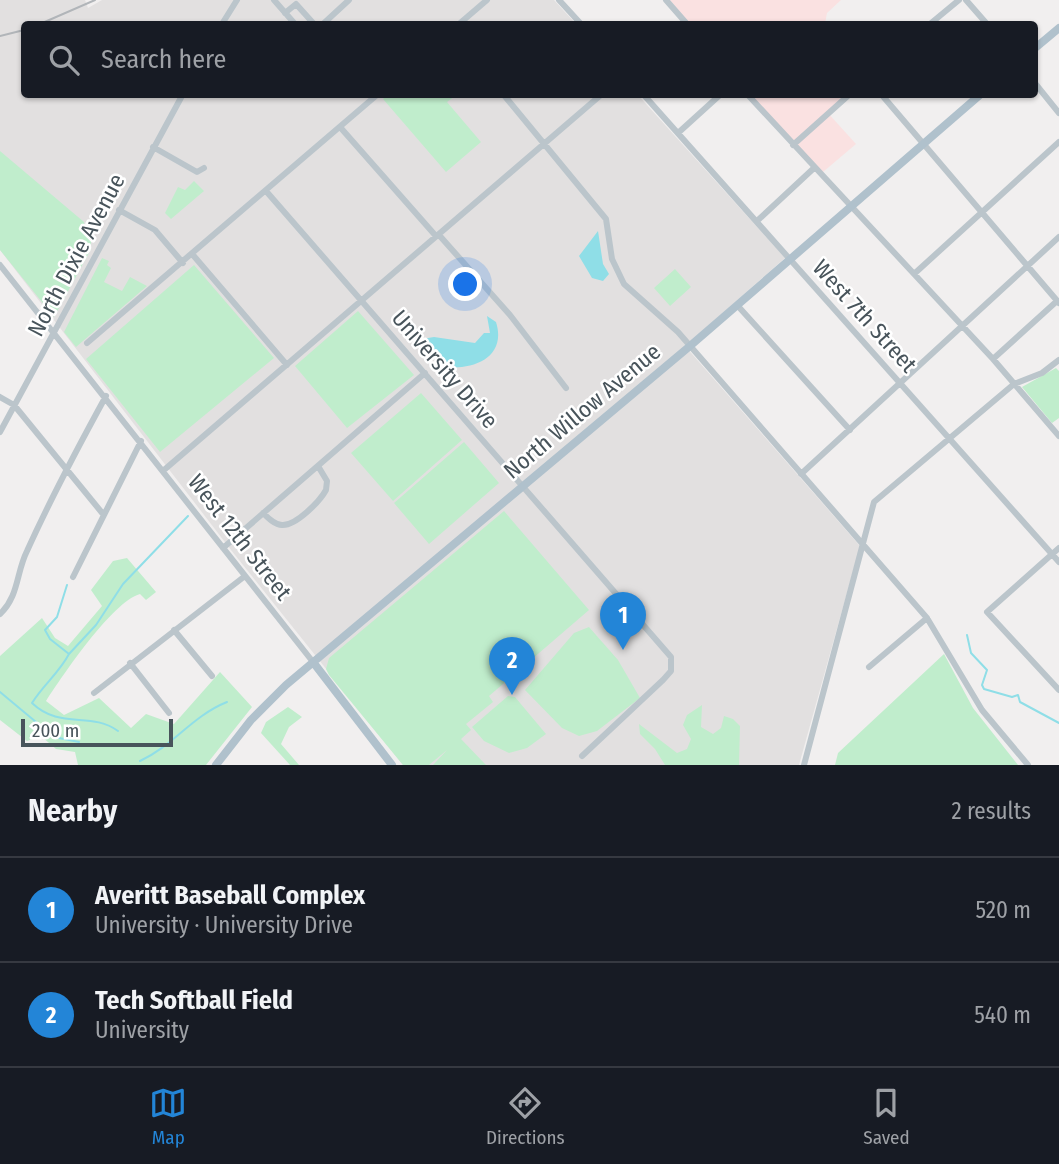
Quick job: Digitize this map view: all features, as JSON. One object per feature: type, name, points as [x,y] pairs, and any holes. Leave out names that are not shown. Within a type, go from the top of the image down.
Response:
[{"type":"main road","points":[[1038,46],[1059,28]]},
{"type":"main road","name":"North Willow Avenue","points":[[216,765],[251,720],[313,662],[690,346],[976,98]]},
{"type":"main road","name":"West 12th Street","points":[[313,662],[388,763]]},
{"type":"street","points":[[224,21],[237,0]]},
{"type":"street","points":[[274,0],[292,21]]},
{"type":"street","points":[[326,21],[349,0]]},
{"type":"street","points":[[462,21],[487,0]]},
{"type":"street","points":[[559,0],[578,21]]},
{"type":"street","points":[[566,7],[574,0]]},
{"type":"street","points":[[666,0],[684,21]]},
{"type":"street","points":[[934,21],[959,0]]},
{"type":"street","points":[[966,0],[984,21]]},
{"type":"street","points":[[285,13],[296,4],[311,21]]},
{"type":"street","points":[[1038,87],[1059,113]]},
{"type":"street","name":"North Dixie Avenue","points":[[0,432],[181,98]]},
{"type":"street","points":[[87,343],[373,98]]},
{"type":"street","points":[[506,98],[606,219],[612,259],[624,284],[667,321],[690,346],[927,618],[982,710],[1028,765]]},
{"type":"street","points":[[164,470],[598,98]]},
{"type":"street","name":"West 7th Street","points":[[647,98],[1059,562]]},
{"type":"street","points":[[678,133],[717,98]]},
{"type":"street","points":[[751,98],[993,359],[1059,436]]},
{"type":"street","points":[[793,145],[846,98]]},
{"type":"street","points":[[885,98],[1058,302],[993,359]]},
{"type":"street","points":[[340,127],[510,316],[566,388]]},
{"type":"street","points":[[914,274],[1059,142]]},
{"type":"street","points":[[153,147],[197,172],[204,168]]},
{"type":"street","points":[[757,221],[814,167]]},
{"type":"street","name":"University Drive","points":[[266,191],[664,648],[673,664],[663,680],[582,756]]},
{"type":"street","points":[[119,210],[155,230],[183,263]]},
{"type":"street","points":[[801,474],[1059,237]]},
{"type":"street","points":[[192,255],[287,365]]},
{"type":"street","points":[[0,278],[2,267]]},
{"type":"street","name":"West 12th Street","points":[[2,267],[56,332],[313,662]]},
{"type":"street","points":[[737,305],[850,430]]},
{"type":"street","points":[[804,765],[874,502],[948,436],[1014,384],[1042,373],[1059,360]]},
{"type":"street","points":[[223,548],[425,373]]},
{"type":"street","points":[[0,614],[13,599],[23,557],[65,470],[106,396]]},
{"type":"street","points":[[0,397],[14,405],[103,514]]},
{"type":"street","points":[[1052,428],[1059,421]]},
{"type":"street","points":[[73,577],[141,441]]},
{"type":"street","points":[[263,513],[276,524],[292,523],[326,490],[327,481],[318,466]]},
{"type":"street","points":[[1059,548],[988,612],[1059,690]]},
{"type":"street","points":[[94,693],[245,576]]},
{"type":"street","points":[[869,667],[884,658],[927,618]]},
{"type":"street","points":[[174,630],[212,676]]},
{"type":"street","points":[[130,663],[169,713]]},
{"type":"shaded area","points":[[0,0],[85,0],[88,8],[102,0],[554,0],[573,21],[21,21],[21,98],[641,98],[785,258],[685,346],[860,546],[799,765],[403,765],[231,550],[0,250]]},
{"type":"shaded area","points":[[670,0],[841,0],[827,13],[826,21],[688,21]]},
{"type":"shaded area","points":[[753,98],[843,98],[827,112],[856,144],[823,172]]},
{"type":"green space","points":[[452,98],[447,102],[481,142],[446,172],[383,99]]},
{"type":"green space","points":[[0,151],[84,222],[85,232],[91,241],[91,249],[54,317],[0,250]]},
{"type":"green space","points":[[194,181],[204,191],[171,219],[165,213],[178,187],[185,190]]},
{"type":"green space","points":[[102,258],[109,261],[107,265],[111,268],[104,282],[122,291],[130,277],[147,286],[76,347],[64,332]]},
{"type":"green space","points":[[194,265],[274,358],[160,452],[86,359]]},
{"type":"green space","points":[[675,269],[691,287],[670,306],[654,288]]},
{"type":"green space","points":[[358,311],[414,375],[347,428],[295,366]]},
{"type":"green space","points":[[1056,368],[1059,371],[1059,418],[1052,423],[1022,387]]},
{"type":"green space","points":[[421,393],[462,440],[393,501],[351,453]]},
{"type":"green space","points":[[464,442],[499,483],[429,544],[394,503]]},
{"type":"green space","points":[[504,511],[589,610],[489,696],[493,702],[466,724],[471,730],[461,739],[486,765],[433,765],[447,750],[429,765],[403,765],[329,675],[326,669],[329,658]]},
{"type":"green space","points":[[127,558],[156,592],[146,600],[140,594],[116,610],[89,641],[46,701],[64,715],[99,698],[131,728],[146,714],[174,724],[220,672],[252,707],[206,765],[78,765],[75,752],[56,749],[41,736],[27,741],[0,720],[0,656],[42,618],[55,638],[68,646],[102,606],[91,590],[113,561]]},
{"type":"green space","points":[[589,627],[618,660],[640,698],[597,731],[579,736],[562,728],[525,690],[574,633]]},
{"type":"green space","points":[[944,654],[973,708],[1018,765],[835,765],[838,753]]},
{"type":"green space","points":[[508,696],[515,697],[546,734],[527,748],[509,753],[484,741],[472,727]]},
{"type":"green space","points":[[702,705],[701,727],[713,734],[721,728],[724,716],[733,719],[740,726],[739,765],[665,765],[655,749],[640,734],[639,724],[677,753],[687,749],[691,739],[683,725],[687,715]]},
{"type":"green space","points":[[288,707],[302,717],[289,727],[281,744],[299,765],[290,765],[261,733],[266,722]]},
{"type":"water","points":[[598,231],[603,264],[609,274],[603,281],[592,278],[579,256]]},
{"type":"water","points":[[487,316],[496,322],[497,344],[486,359],[477,363],[446,367],[422,339],[434,337],[475,343],[484,333],[490,333]]},
{"type":"waterway","points":[[69,654],[96,625],[123,584],[188,516]]},
{"type":"waterway","points":[[67,585],[57,617],[45,630],[50,639],[69,654],[32,703],[53,716],[97,722],[118,731]]},
{"type":"waterway","points":[[967,635],[971,653],[987,670],[982,685],[984,689],[1012,697],[1018,695],[1020,702],[1059,723]]},
{"type":"waterway","points":[[0,692],[54,737],[79,742]]},
{"type":"waterway","points":[[140,761],[163,747],[203,715],[227,702]]},
{"type":"railway","points":[[47,21],[95,0]]},
{"type":"railway","points":[[0,36],[21,31]]},
{"type":"place","name":"Averitt Baseball Complex","points":[[623,650]]},
{"type":"place","name":"Tech Softball Field","points":[[512,695]]}]
